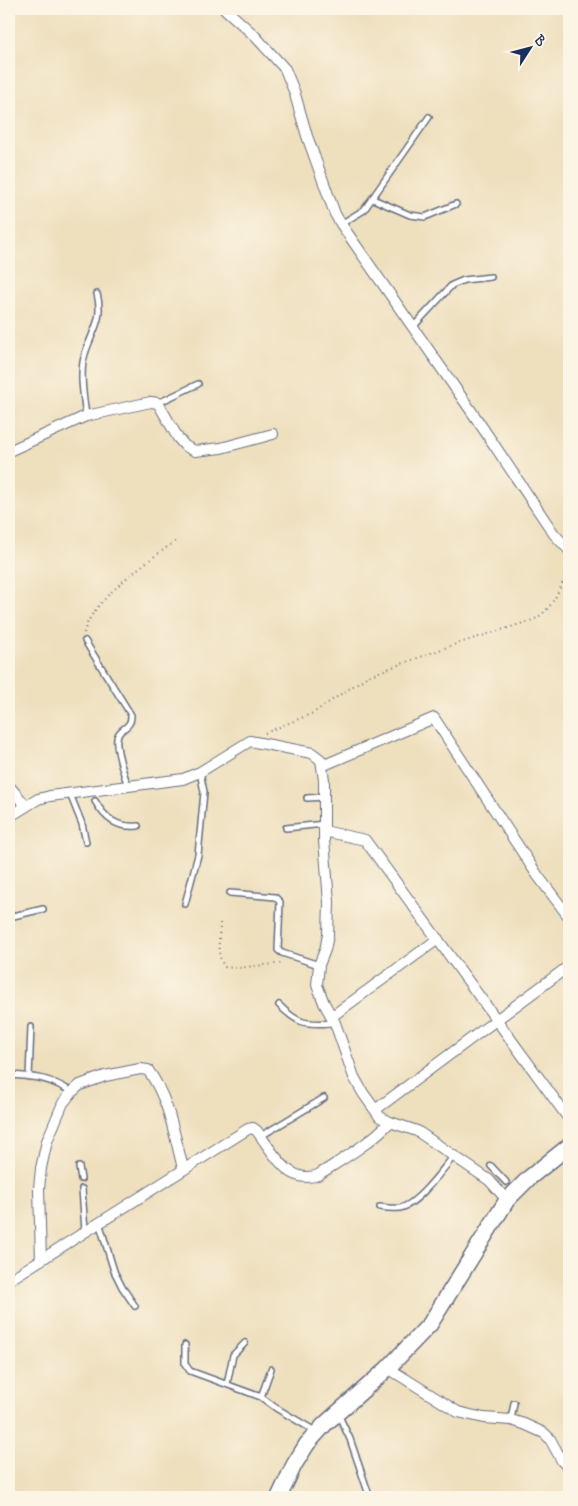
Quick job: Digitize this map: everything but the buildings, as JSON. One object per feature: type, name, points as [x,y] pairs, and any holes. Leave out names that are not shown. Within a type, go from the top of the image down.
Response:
[{"type":"street","points":[[225,9],[254,35],[285,69],[335,214],[554,534],[569,550]]},
{"type":"street","points":[[9,452],[86,416],[151,402],[158,403],[178,438],[185,446],[195,452],[221,448],[273,434]]},
{"type":"street","points":[[322,766],[434,718],[538,876],[569,917]]},
{"type":"street","points":[[9,818],[38,799],[183,779],[200,772],[250,741],[312,753],[321,760],[322,766],[329,902],[325,950],[319,965],[317,985],[333,1020],[354,1077],[380,1117],[417,1131],[489,1180],[509,1190]]},
{"type":"street","points":[[9,786],[26,806]]},
{"type":"street","points":[[324,827],[365,840],[569,1119]]},
{"type":"street","points":[[333,1020],[438,939]]},
{"type":"street","points":[[375,1110],[569,966]]},
{"type":"street","points":[[41,1260],[39,1189],[47,1141],[63,1103],[80,1085],[105,1076],[140,1068],[148,1070],[165,1098],[183,1168]]},
{"type":"street","points":[[9,1280],[248,1128],[252,1128],[260,1136],[292,1174],[310,1178],[318,1176],[362,1146],[390,1122]]},
{"type":"street","points":[[279,1497],[294,1465],[307,1444],[388,1368],[430,1324],[509,1190],[569,1146]]},
{"type":"street","points":[[388,1368],[458,1412],[484,1418],[511,1420],[544,1433],[550,1439],[562,1461],[569,1468]]},
{"type":"lane","points":[[341,224],[364,210],[429,117]]},
{"type":"lane","points":[[373,199],[410,215],[425,217],[456,204]]},
{"type":"lane","points":[[413,327],[452,285],[464,280],[491,276]]},
{"type":"lane","points":[[86,416],[81,373],[86,348],[99,318],[100,305],[97,294]]},
{"type":"lane","points":[[158,403],[198,384]]},
{"type":"lane","points":[[85,641],[131,714],[129,725],[119,733],[117,738],[128,786]]},
{"type":"lane","points":[[185,904],[198,855],[204,803],[200,772]]},
{"type":"lane","points":[[70,794],[82,824],[86,842]]},
{"type":"lane","points":[[307,798],[324,797]]},
{"type":"lane","points":[[95,801],[103,812],[120,826],[138,826]]},
{"type":"lane","points":[[286,828],[324,827]]},
{"type":"lane","points":[[230,893],[276,897],[280,902],[278,950],[319,965]]},
{"type":"lane","points":[[9,917],[43,909]]},
{"type":"lane","points":[[278,1005],[291,1018],[302,1023],[333,1020]]},
{"type":"lane","points":[[29,1077],[31,1027]]},
{"type":"lane","points":[[9,1075],[40,1077],[56,1082],[72,1092]]},
{"type":"lane","points":[[260,1136],[324,1098]]},
{"type":"lane","points":[[380,1207],[400,1208],[409,1204],[418,1197],[454,1156]]},
{"type":"lane","points":[[491,1166],[509,1190]]},
{"type":"lane","points":[[79,1167],[81,1179]]},
{"type":"lane","points":[[82,1189],[85,1231]]},
{"type":"lane","points":[[99,1222],[114,1271],[135,1306]]},
{"type":"lane","points":[[228,1384],[233,1355],[245,1343]]},
{"type":"lane","points":[[185,1345],[185,1364],[190,1372],[261,1397],[276,1408],[318,1432]]},
{"type":"lane","points":[[261,1397],[271,1369]]},
{"type":"lane","points":[[511,1420],[514,1403]]},
{"type":"lane","points":[[338,1413],[350,1439],[368,1492]]},
{"type":"path","points":[[85,641],[85,627],[104,600],[140,566],[176,541]]},
{"type":"path","points":[[250,741],[271,729],[313,713],[368,676],[453,645],[538,618],[550,608],[569,570]]},
{"type":"path","points":[[220,923],[219,953],[220,961],[225,967],[237,968],[305,960]]}]
